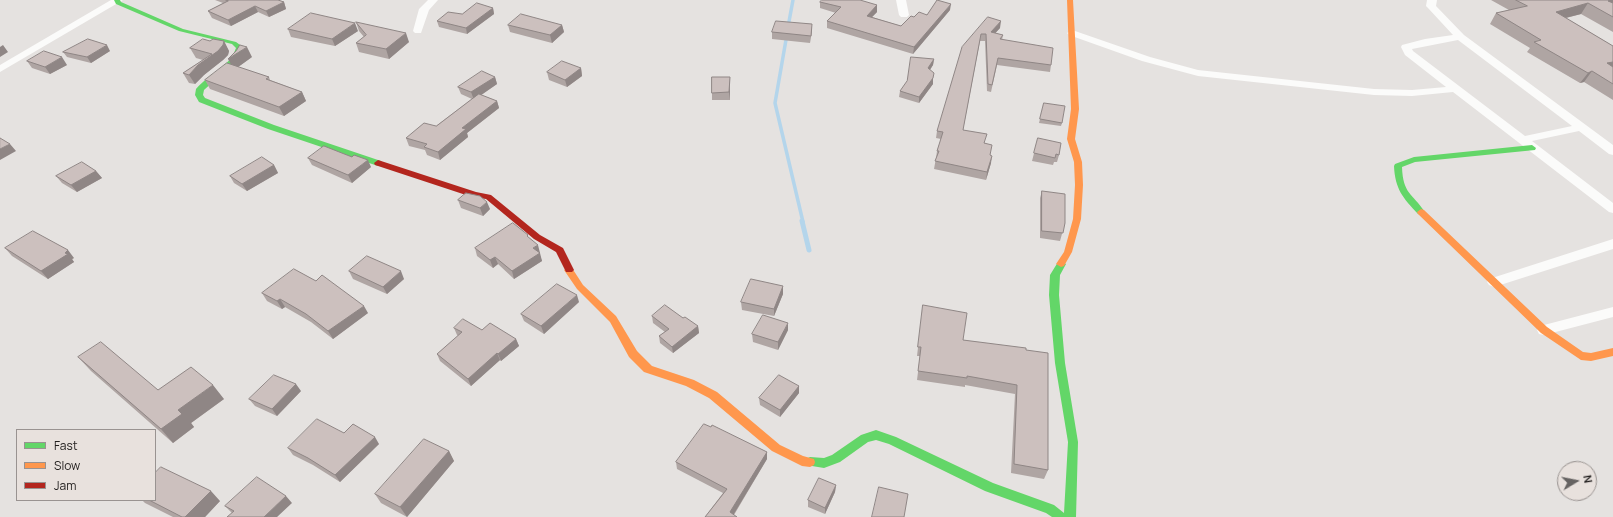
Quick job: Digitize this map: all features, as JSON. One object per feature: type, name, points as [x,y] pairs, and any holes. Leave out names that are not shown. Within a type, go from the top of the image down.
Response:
[{"type":"street","points":[[0,69],[117,0],[118,3],[150,18],[181,30],[234,43],[240,47],[240,52],[231,64],[200,89],[199,95],[202,100],[271,127],[475,195],[488,197],[497,202],[516,221],[537,237],[560,250],[566,265],[580,287],[613,319],[633,354],[648,369],[690,383],[713,395],[776,448],[802,461],[824,463],[836,460],[852,446],[865,438],[876,435],[892,440],[989,487],[1055,513],[1071,499]]},
{"type":"street","points":[[418,31],[424,9],[433,0]]},
{"type":"street","points":[[901,0],[904,15]]},
{"type":"street","points":[[1070,0],[1075,109],[1071,139],[1078,162],[1079,185],[1077,212],[1068,252],[1056,275],[1054,295],[1060,364],[1073,442],[1070,517]]},
{"type":"street","points":[[1432,0],[1431,6],[1460,37],[1613,150]]},
{"type":"street","points":[[1072,33],[1146,59],[1198,73],[1374,92],[1412,93],[1454,89]]},
{"type":"street","points":[[1460,37],[1424,42],[1406,47],[1409,53],[1454,89],[1613,209]]},
{"type":"street","points":[[1522,140],[1581,127]]},
{"type":"street","points":[[1532,148],[1414,160],[1398,166],[1398,177],[1402,192],[1434,225],[1544,330],[1581,356],[1591,357],[1613,352]]},
{"type":"street","points":[[1494,282],[1613,244]]},
{"type":"street","points":[[1544,330],[1613,312]]},
{"type":"building","points":[[226,0],[278,0],[284,2],[266,11],[255,6],[228,20],[208,11],[228,1]]},
{"type":"building","points":[[822,0],[860,0],[877,5],[867,16],[901,26],[911,16],[914,17],[919,12],[927,15],[937,0],[951,4],[914,47],[827,21],[841,7],[820,2]]},
{"type":"building","points":[[1516,0],[1610,0],[1608,1],[1613,3],[1613,17],[1588,3],[1556,12],[1613,46],[1613,62],[1607,63],[1613,67],[1613,84],[1592,71],[1588,73],[1534,42],[1541,40],[1496,13],[1527,6]]},
{"type":"building","points":[[477,3],[493,8],[466,28],[437,21],[448,12],[462,14]]},
{"type":"building","points":[[311,13],[355,23],[332,39],[288,29]]},
{"type":"building","points":[[521,14],[562,25],[550,35],[508,25]]},
{"type":"building","points":[[988,17],[1001,21],[991,32],[1003,35],[1000,39],[1053,48],[1051,65],[998,58],[992,85],[988,84],[986,34],[981,34],[963,130],[987,134],[984,143],[992,145],[990,155],[992,156],[987,172],[935,161],[943,132],[937,131],[962,47]]},
{"type":"building","points":[[776,21],[812,24],[811,36],[772,32]]},
{"type":"building","points":[[356,22],[406,33],[386,49],[356,43],[366,35]]},
{"type":"building","points":[[88,39],[107,45],[87,57],[63,52]]},
{"type":"building","points":[[203,39],[210,41],[213,39],[224,41],[223,45],[218,51],[198,65],[189,75],[183,73],[212,54],[190,48]]},
{"type":"building","points":[[240,45],[247,47],[228,59],[236,51]]},
{"type":"building","points":[[44,51],[62,57],[45,67],[27,61]]},
{"type":"building","points":[[911,57],[934,59],[928,68],[934,73],[933,78],[919,97],[900,91],[907,81]]},
{"type":"building","points":[[562,61],[581,68],[565,80],[547,72]]},
{"type":"building","points":[[227,63],[269,77],[266,79],[302,92],[279,107],[205,80]]},
{"type":"building","points":[[482,71],[495,77],[471,92],[458,87]]},
{"type":"building","points":[[712,77],[730,77],[729,92],[712,93]]},
{"type":"building","points":[[479,94],[497,101],[462,128],[466,129],[438,152],[424,147],[427,144],[406,138],[424,123],[436,126]]},
{"type":"building","points":[[1044,103],[1065,106],[1062,123],[1040,119]]},
{"type":"building","points":[[0,138],[10,144],[0,149]]},
{"type":"building","points":[[1038,138],[1061,143],[1059,155],[1056,154],[1055,158],[1034,153]]},
{"type":"building","points":[[324,146],[352,157],[354,155],[368,160],[348,175],[308,158]]},
{"type":"building","points":[[262,157],[274,165],[242,184],[230,176]]},
{"type":"building","points":[[82,162],[96,171],[71,185],[56,176]]},
{"type":"building","points":[[1042,191],[1065,194],[1065,223],[1063,233],[1042,231]]},
{"type":"building","points":[[466,193],[480,196],[487,202],[480,208],[458,200]]},
{"type":"building","points":[[513,223],[538,245],[533,248],[540,253],[512,271],[495,257],[490,260],[475,248]]},
{"type":"building","points":[[33,231],[68,250],[65,253],[68,254],[41,271],[5,248]]},
{"type":"building","points":[[367,256],[401,271],[383,287],[349,271]]},
{"type":"building","points":[[294,269],[316,281],[322,275],[364,306],[328,331],[306,314],[280,299],[277,301],[262,293]]},
{"type":"building","points":[[751,279],[783,286],[774,309],[741,302]]},
{"type":"building","points":[[557,284],[577,295],[541,326],[521,314]]},
{"type":"building","points":[[665,305],[683,318],[685,317],[698,326],[672,347],[659,336],[669,329],[652,316]]},
{"type":"building","points":[[923,305],[967,313],[963,340],[1026,348],[1026,350],[1048,353],[1048,470],[1014,464],[1017,385],[967,376],[967,378],[918,371],[921,347],[918,347]]},
{"type":"building","points":[[763,315],[788,323],[778,342],[752,334]]},
{"type":"building","points":[[463,319],[482,330],[490,323],[516,339],[498,354],[497,353],[468,379],[437,354],[462,332],[454,328]]},
{"type":"building","points":[[101,342],[158,390],[191,367],[213,385],[178,410],[182,414],[161,429],[78,357]]},
{"type":"building","points":[[274,375],[296,384],[272,409],[249,399]]},
{"type":"building","points":[[779,375],[799,386],[780,410],[759,398]]},
{"type":"building","points":[[317,419],[344,433],[353,424],[375,437],[335,475],[308,458],[288,448]]},
{"type":"building","points":[[704,424],[711,427],[712,425],[767,452],[730,512],[737,517],[705,517],[727,489],[676,462]]},
{"type":"building","points":[[424,439],[449,451],[400,507],[375,494]]},
{"type":"building","points":[[161,467],[211,491],[185,517],[182,517],[151,501],[156,501],[156,472]]},
{"type":"building","points":[[257,477],[286,496],[264,517],[227,517],[234,511],[225,506]]},
{"type":"building","points":[[819,478],[836,485],[825,508],[808,500]]},
{"type":"building","points":[[879,487],[908,494],[904,517],[872,517]]},
{"type":"waterway","points":[[788,27],[793,0]]},
{"type":"waterway","points":[[787,34],[775,103],[803,222]]},
{"type":"waterway","points":[[802,221],[809,250]]},
{"type":"traffic: fast","points":[[117,0],[118,3],[181,30],[234,43],[240,47],[234,60],[229,66],[200,89],[199,95],[202,100],[271,127],[378,163]]},
{"type":"traffic: fast","points":[[1421,212],[1401,187],[1398,166],[1414,160],[1532,148]]},
{"type":"traffic: fast","points":[[1061,264],[1055,275],[1054,295],[1060,363],[1073,442],[1070,517]]},
{"type":"traffic: fast","points":[[810,462],[824,463],[836,459],[865,438],[876,435],[892,440],[989,487],[1050,509],[1061,517]]},
{"type":"traffic: slow","points":[[1061,264],[1068,252],[1077,219],[1079,185],[1078,162],[1071,139],[1075,109],[1070,0]]},
{"type":"traffic: slow","points":[[1421,212],[1544,330],[1581,356],[1591,357],[1613,352]]},
{"type":"traffic: slow","points":[[569,270],[580,287],[613,319],[633,354],[648,369],[690,383],[713,395],[776,448],[802,461],[810,462]]},
{"type":"traffic: jam","points":[[378,163],[475,195],[488,197],[537,237],[560,250],[569,270]]}]
